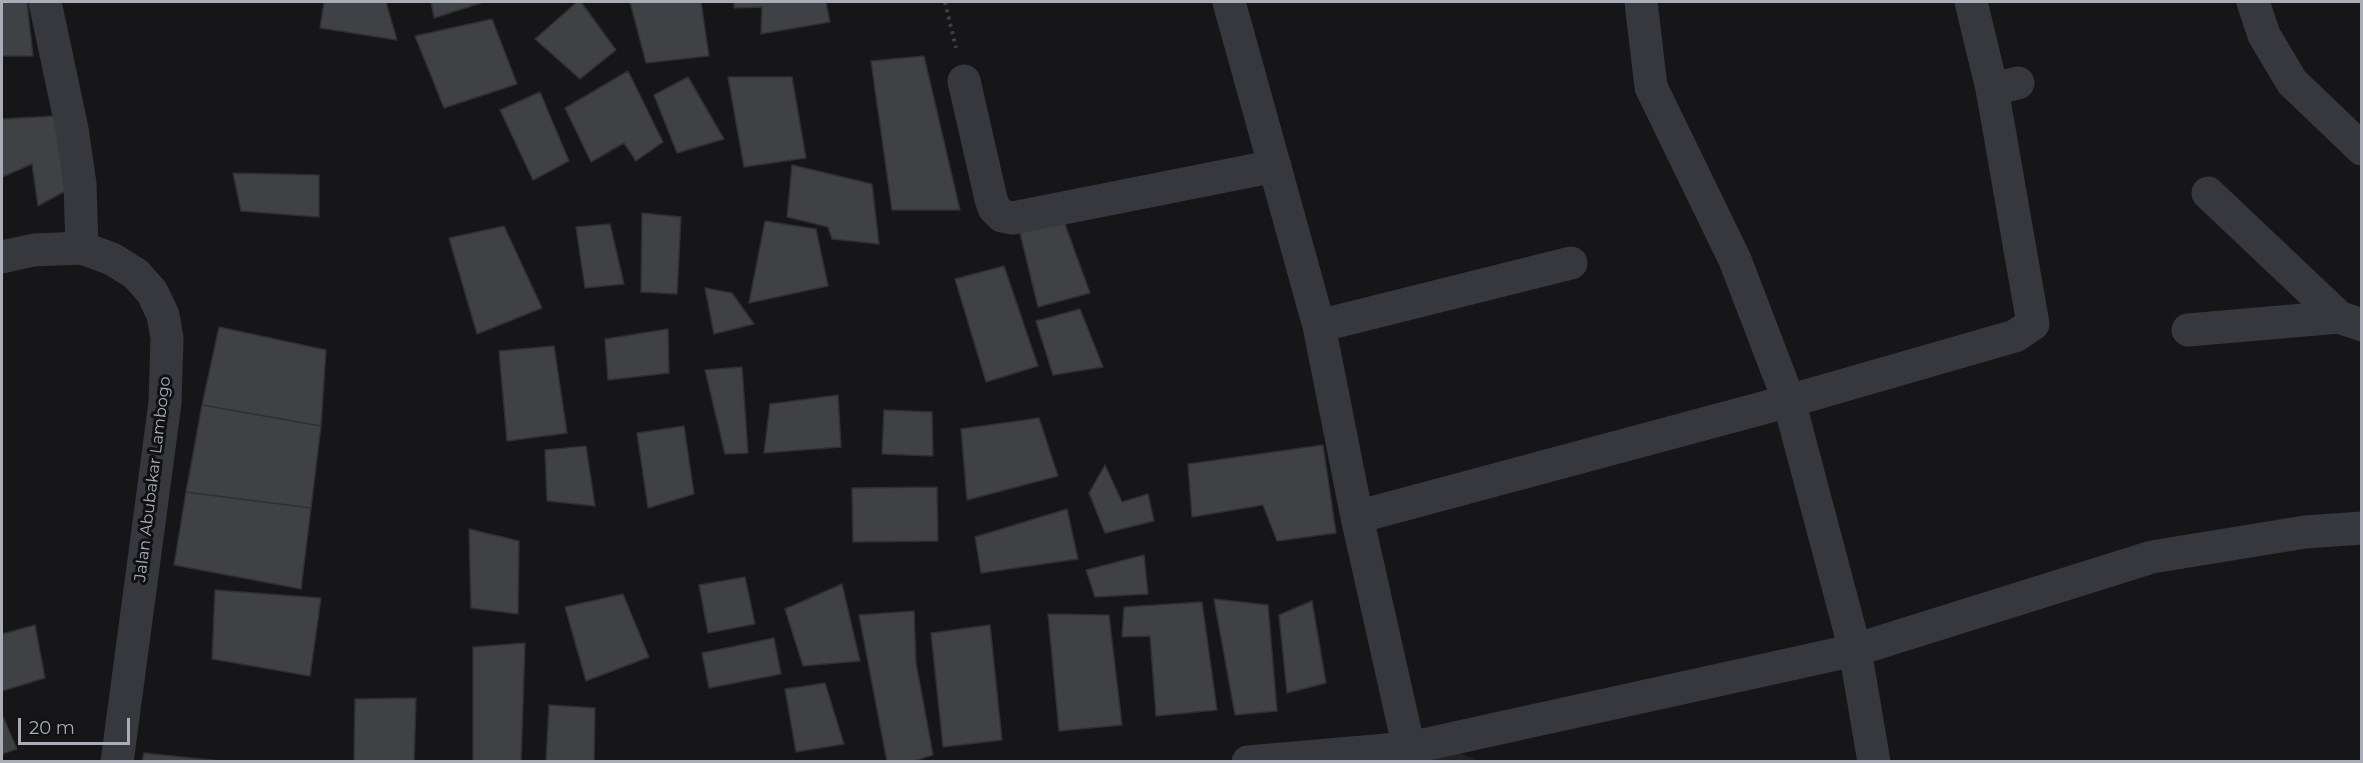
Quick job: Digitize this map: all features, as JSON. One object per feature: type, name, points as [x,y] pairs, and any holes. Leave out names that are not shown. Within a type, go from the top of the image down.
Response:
[{"type":"street","points":[[45,2],[72,129],[80,184],[82,248]]},
{"type":"street","points":[[1229,2],[1319,326],[1357,517],[1410,755]]},
{"type":"street","points":[[1641,2],[1651,87],[1735,260],[1789,401],[1855,650],[1874,762]]},
{"type":"street","points":[[1357,517],[1789,401],[2015,336],[2033,324],[2005,86],[1971,2]]},
{"type":"street","points":[[2253,2],[2264,35],[2292,82],[2361,148]]},
{"type":"street","points":[[964,81],[991,199],[994,208],[1002,216],[1013,218],[1275,166]]},
{"type":"street","points":[[2208,193],[2350,321]]},
{"type":"street","name":"Jalan Abubakar Lambogo","points":[[2,257],[34,250],[82,248],[112,259],[136,274],[152,292],[163,315],[166,338],[165,403],[117,762]]},
{"type":"street","points":[[1319,326],[1571,263]]},
{"type":"street","points":[[2188,330],[2350,321]]},
{"type":"street","points":[[1248,762],[1410,755],[1855,650],[2151,557],[2305,532],[2361,528]]},
{"type":"path","points":[[945,2],[964,81]]},
{"type":"shaded area","points":[[1399,726],[1478,761],[1406,761]]},
{"type":"building","points":[[2,2],[27,2],[33,56],[2,56]]},
{"type":"building","points":[[324,2],[386,2],[397,40],[320,28]]},
{"type":"building","points":[[431,2],[484,2],[434,18]]},
{"type":"building","points":[[577,2],[581,2],[616,50],[580,79],[535,39]]},
{"type":"building","points":[[630,2],[701,2],[709,56],[646,63]]},
{"type":"building","points":[[734,2],[826,2],[830,22],[761,34],[762,7],[734,8]]},
{"type":"building","points":[[492,19],[517,84],[444,108],[415,36]]},
{"type":"building","points":[[924,56],[960,210],[892,210],[871,61]]},
{"type":"building","points":[[628,71],[663,142],[636,161],[624,143],[591,162],[565,108]]},
{"type":"building","points":[[688,77],[724,139],[677,153],[654,95]]},
{"type":"building","points":[[728,77],[792,77],[806,158],[744,167]]},
{"type":"building","points":[[540,92],[569,161],[533,180],[500,110]]},
{"type":"building","points":[[54,116],[76,185],[38,206],[32,164],[2,177],[2,119]]},
{"type":"building","points":[[792,165],[872,184],[879,244],[832,239],[828,227],[787,217]]},
{"type":"building","points":[[233,173],[319,175],[319,217],[241,211]]},
{"type":"building","points":[[642,213],[681,217],[677,294],[641,292]]},
{"type":"building","points":[[1062,216],[1090,293],[1038,307],[1019,229]]},
{"type":"building","points":[[765,221],[816,229],[828,286],[749,303]]},
{"type":"building","points":[[610,224],[624,284],[585,288],[576,227]]},
{"type":"building","points":[[504,226],[542,308],[477,334],[449,238]]},
{"type":"building","points":[[1004,266],[1038,366],[986,382],[955,279]]},
{"type":"building","points":[[705,288],[732,293],[754,324],[714,334]]},
{"type":"building","points":[[1080,309],[1103,367],[1053,375],[1036,321]]},
{"type":"building","points":[[219,327],[326,350],[321,426],[202,405]]},
{"type":"building","points":[[668,329],[669,373],[608,380],[605,339]]},
{"type":"building","points":[[554,346],[567,433],[507,441],[499,351]]},
{"type":"building","points":[[742,367],[748,453],[725,454],[705,370]]},
{"type":"building","points":[[838,395],[841,447],[764,453],[770,404]]},
{"type":"building","points":[[202,405],[321,426],[311,508],[186,492]]},
{"type":"building","points":[[884,410],[932,412],[933,456],[882,454]]},
{"type":"building","points":[[1039,418],[1058,476],[967,500],[961,429]]},
{"type":"building","points":[[684,426],[694,494],[648,508],[637,433]]},
{"type":"building","points":[[1323,445],[1336,533],[1277,541],[1263,505],[1192,517],[1188,464]]},
{"type":"building","points":[[586,446],[595,506],[547,501],[545,450]]},
{"type":"building","points":[[1105,465],[1122,502],[1148,494],[1154,521],[1105,533],[1089,493]]},
{"type":"building","points":[[937,487],[938,541],[853,542],[852,488]]},
{"type":"building","points":[[186,492],[311,508],[301,589],[174,565]]},
{"type":"building","points":[[1067,509],[1078,559],[981,573],[975,537]]},
{"type":"building","points":[[469,529],[519,541],[518,614],[471,608]]},
{"type":"building","points":[[1144,555],[1148,594],[1095,597],[1086,570]]},
{"type":"building","points":[[745,577],[755,624],[708,633],[699,585]]},
{"type":"building","points":[[842,584],[860,661],[803,666],[785,609]]},
{"type":"building","points":[[215,590],[321,598],[310,676],[212,659]]},
{"type":"building","points":[[623,594],[649,657],[586,681],[565,607]]},
{"type":"building","points":[[1214,599],[1268,605],[1277,711],[1235,715]]},
{"type":"building","points":[[1312,601],[1326,683],[1287,693],[1279,615]]},
{"type":"building","points":[[1202,602],[1217,710],[1156,716],[1150,636],[1122,637],[1124,607]]},
{"type":"building","points":[[914,611],[916,663],[933,755],[911,762],[887,762],[859,615]]},
{"type":"building","points":[[1048,614],[1109,615],[1122,725],[1059,731]]},
{"type":"building","points":[[35,625],[45,678],[2,691],[2,634]]},
{"type":"building","points":[[990,625],[1002,740],[943,747],[931,633]]},
{"type":"building","points":[[774,638],[781,674],[709,688],[702,653]]},
{"type":"building","points":[[525,643],[521,762],[473,761],[473,647]]},
{"type":"building","points":[[825,683],[844,744],[796,752],[785,689]]},
{"type":"building","points":[[416,698],[414,762],[354,762],[355,699]]},
{"type":"building","points":[[549,705],[595,708],[594,762],[546,762]]},
{"type":"building","points":[[2,714],[17,749],[2,754]]},
{"type":"building","points":[[144,753],[230,762],[142,762]]}]
